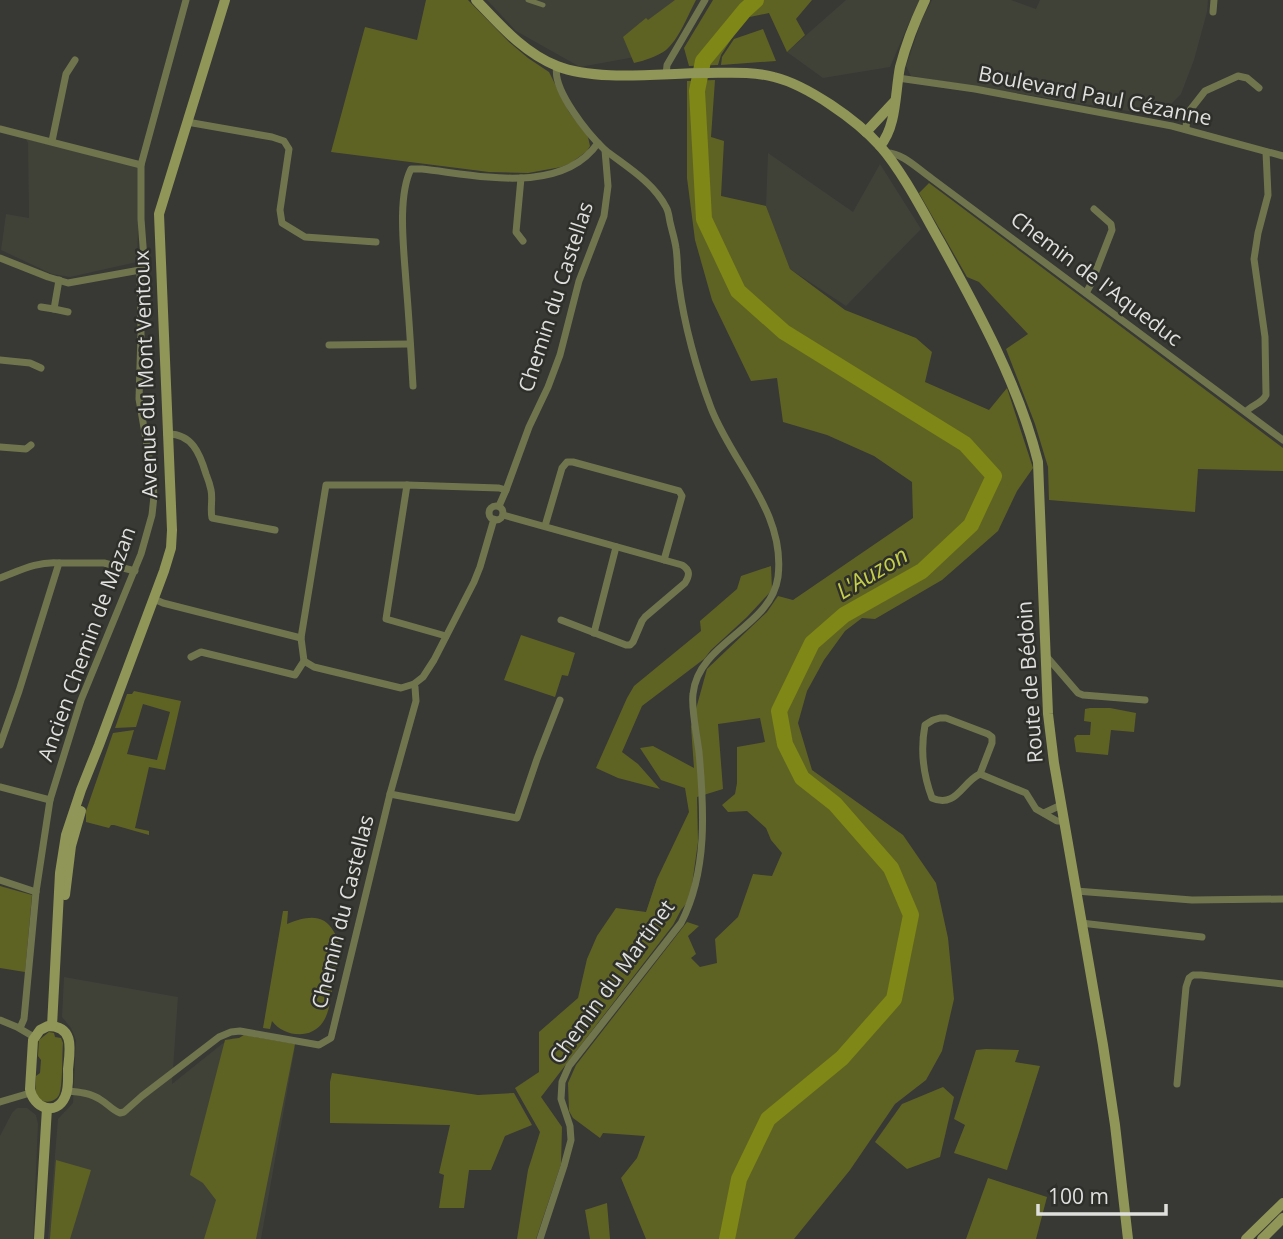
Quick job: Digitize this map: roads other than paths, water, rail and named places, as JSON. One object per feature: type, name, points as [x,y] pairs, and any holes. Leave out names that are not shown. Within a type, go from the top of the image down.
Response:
[{"type":"main road","name":"Avenue du Mont Ventoux","points":[[52,1026],[71,846],[99,744],[154,599],[170,548],[172,530],[159,220],[225,0]]},
{"type":"main road","name":"Route de Bédoin","points":[[476,0],[519,43],[557,66],[587,74],[760,74],[779,79],[815,95],[866,132],[883,149],[925,216],[994,343],[1032,437],[1038,462],[1048,714],[1115,1125],[1128,1239]]},
{"type":"main road","points":[[883,149],[892,122],[898,78],[909,38],[925,0]]},
{"type":"main road","points":[[866,132],[894,102]]},
{"type":"main road","points":[[52,1026],[62,1029],[69,1039],[67,1091],[60,1104],[47,1108],[37,1104],[30,1093],[34,1037],[40,1030],[52,1026]]},
{"type":"main road","points":[[39,1239],[47,1108]]},
{"type":"main road","points":[[1246,1239],[1283,1203]]},
{"type":"main road","points":[[1262,1239],[1283,1218]]},
{"type":"street","name":"Ancien Chemin de Mazan","points":[[20,1028],[24,1019],[36,892],[50,800],[81,699],[135,571],[148,532],[154,496],[139,399],[139,270],[144,259],[141,164],[186,0]]},
{"type":"street","points":[[528,0],[543,5]]},
{"type":"street","points":[[666,75],[667,65],[705,0]]},
{"type":"street","points":[[1213,12],[1214,0]]},
{"type":"street","points":[[52,141],[66,74],[75,60]]},
{"type":"street","points":[[557,66],[555,75],[563,94],[575,114],[605,150]]},
{"type":"street","points":[[1186,129],[1187,114],[1205,91],[1238,76],[1247,78],[1259,88]]},
{"type":"street","name":"Boulevard Paul Cézanne","points":[[898,78],[975,89],[1186,129],[1283,156]]},
{"type":"street","points":[[187,122],[284,141],[289,149],[281,211],[282,223],[305,237],[376,243]]},
{"type":"street","points":[[0,130],[141,164]]},
{"type":"street","points":[[413,386],[404,240],[404,191],[411,169],[522,178],[557,173],[590,153],[598,143]]},
{"type":"street","name":"Chemin de l'Aqueduc","points":[[883,149],[907,161],[1283,440]]},
{"type":"street","name":"Chemin du Castellas","points":[[499,506],[560,355],[582,273],[604,216],[608,186],[605,150]]},
{"type":"street","name":"Chemin du Martinet","points":[[540,1239],[571,1140],[570,1126],[561,1099],[562,1082],[569,1066],[681,923],[696,885],[703,821],[703,796],[692,695],[697,677],[714,654],[765,606],[774,593],[779,561],[772,522],[725,439],[712,409],[678,285],[676,248],[667,209],[651,186],[605,150]]},
{"type":"street","points":[[1245,412],[1264,400],[1266,395],[1265,337],[1254,259],[1268,195],[1266,152]]},
{"type":"street","points":[[522,178],[516,232],[523,241]]},
{"type":"street","points":[[1086,293],[1112,230],[1111,224],[1094,209]]},
{"type":"street","points":[[141,219],[159,220]]},
{"type":"street","points":[[0,258],[48,278],[68,283],[139,270]]},
{"type":"street","points":[[54,309],[59,280]]},
{"type":"street","points":[[41,307],[68,312]]},
{"type":"street","points":[[329,345],[410,344]]},
{"type":"street","points":[[0,360],[30,363],[41,368]]},
{"type":"street","points":[[167,434],[185,438],[198,451],[211,490],[212,517],[275,530]]},
{"type":"street","points":[[0,447],[26,449],[31,445]]},
{"type":"street","points":[[545,526],[566,462],[679,491],[682,496],[664,560]]},
{"type":"street","points":[[191,657],[201,652],[295,675],[304,661],[301,638],[326,485],[407,485],[506,490]]},
{"type":"street","points":[[407,485],[386,619],[446,636]]},
{"type":"street","points":[[499,506],[503,509],[503,515],[494,519],[490,510],[499,506]]},
{"type":"street","points":[[503,515],[686,567],[689,577],[685,583],[642,621],[630,645],[561,620]]},
{"type":"street","points":[[304,661],[314,667],[401,688],[414,684],[423,677],[435,660],[480,567],[494,519]]},
{"type":"street","points":[[594,633],[616,547]]},
{"type":"street","points":[[0,578],[50,562],[104,564],[135,571]]},
{"type":"street","points":[[0,745],[59,563]]},
{"type":"street","points":[[154,599],[301,638]]},
{"type":"street","points":[[1046,656],[1078,693],[1145,700]]},
{"type":"street","name":"Chemin du Castellas","points":[[67,1091],[94,1096],[120,1114],[219,1037],[231,1032],[240,1031],[319,1045],[331,1038],[390,794],[416,701],[414,684]]},
{"type":"street","points":[[390,794],[517,818],[560,700]]},
{"type":"street","points":[[980,774],[992,737],[946,718],[933,720],[925,725],[922,743],[925,781],[932,798],[940,802],[951,799],[980,774],[1026,793],[1034,807],[1057,821],[1064,821]]},
{"type":"street","points":[[0,787],[50,800]]},
{"type":"street","points":[[1044,813],[1061,805]]},
{"type":"street","points":[[0,880],[36,892]]},
{"type":"street","points":[[1076,891],[1192,900],[1283,899]]},
{"type":"street","points":[[1082,923],[1202,937]]},
{"type":"street","points":[[1177,1084],[1189,978],[1201,975],[1283,984]]},
{"type":"street","points":[[0,1020],[34,1037]]},
{"type":"street","points":[[0,1102],[30,1093]]},
{"type":"waterway","name":"L'Auzon","points":[[727,1239],[739,1179],[768,1119],[842,1058],[894,999],[911,915],[891,868],[835,804],[802,778],[785,744],[779,711],[812,643],[844,615],[922,571],[971,525],[994,476],[965,444],[784,332],[738,291],[704,219],[697,91],[703,61],[756,0]]}]
